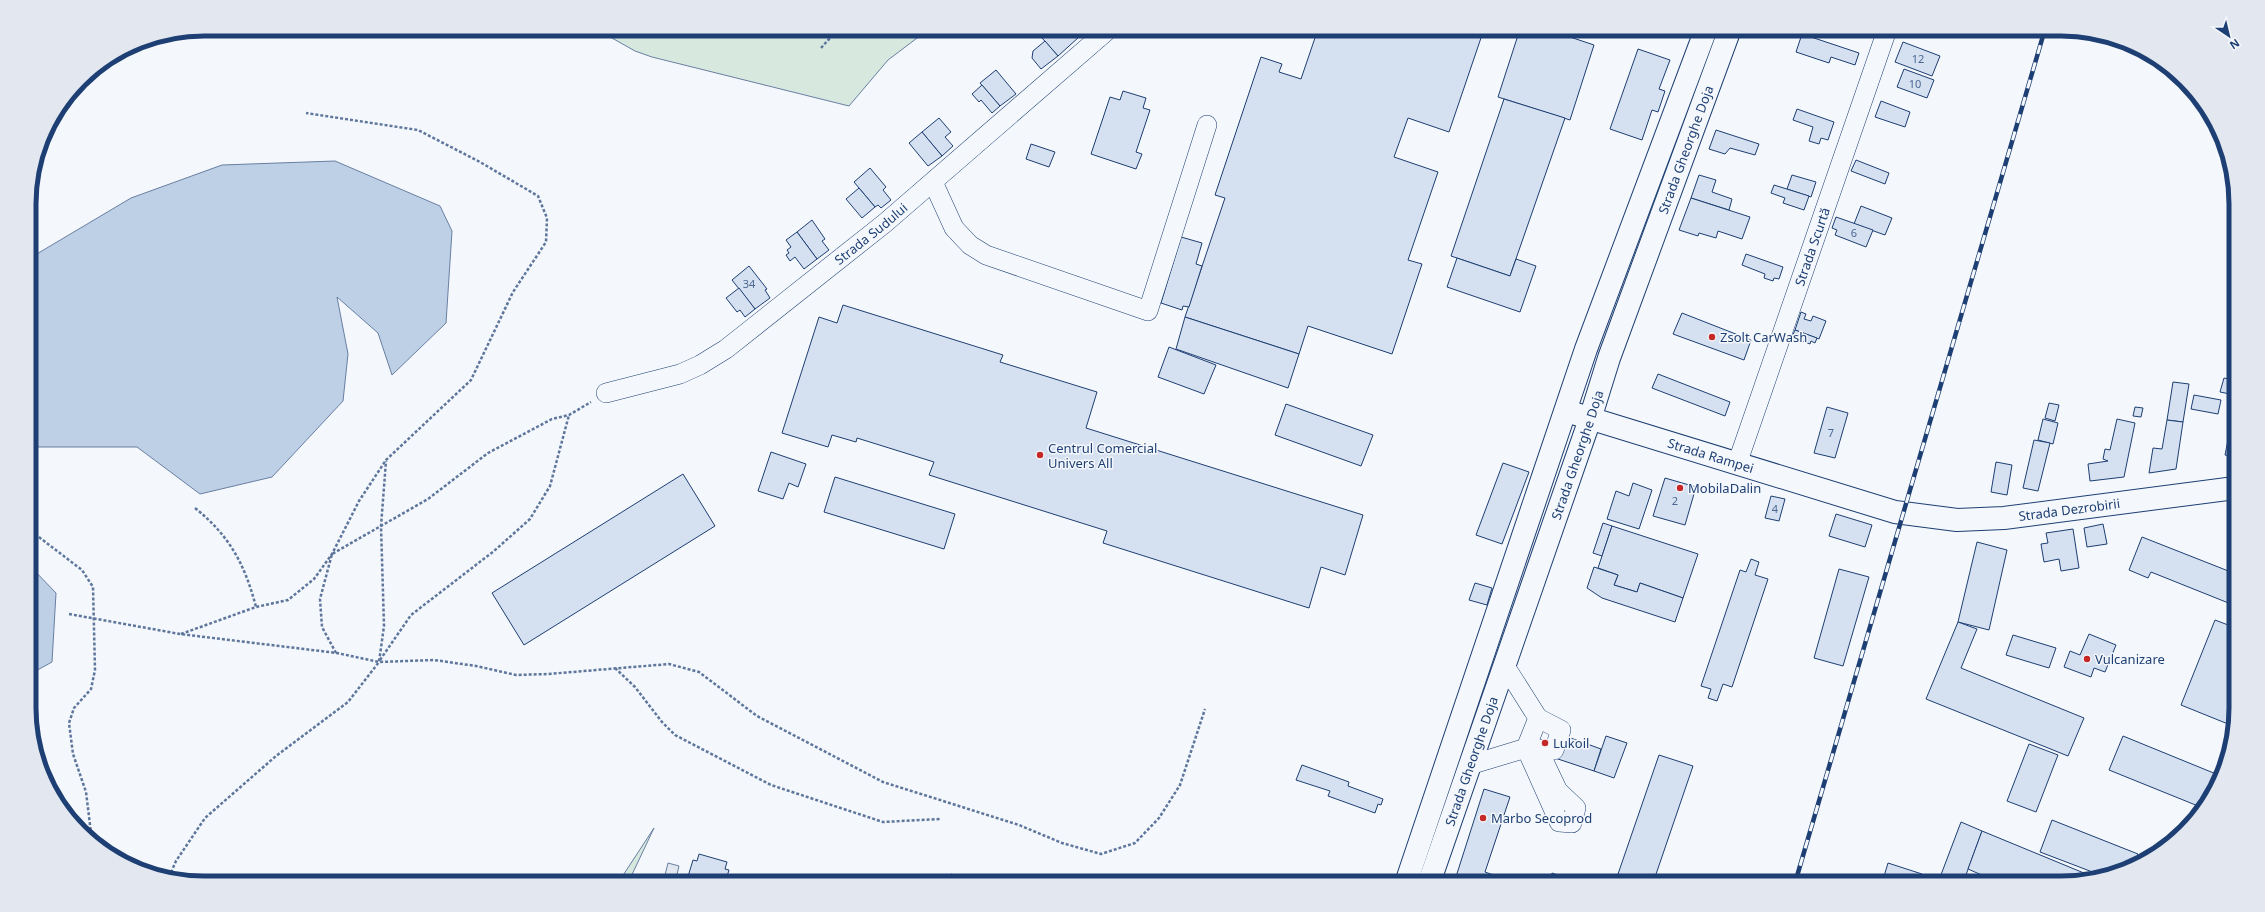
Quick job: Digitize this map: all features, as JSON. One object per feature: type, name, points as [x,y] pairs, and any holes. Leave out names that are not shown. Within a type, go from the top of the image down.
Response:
[{"type":"main road","name":"Strada Gheorghe Doja","points":[[1408,876],[1565,411],[1703,36]]},
{"type":"main road","name":"Strada Gheorghe Doja","points":[[1431,876],[1590,419],[1609,358],[1727,36]]},
{"type":"main road","name":"Strada Rampei","points":[[1565,411],[1903,514]]},
{"type":"main road","name":"Strada Dezrobirii","points":[[1903,514],[1957,520],[2004,518],[2229,489]]},
{"type":"street","name":"Strada Sudului","points":[[606,393],[680,374],[700,365],[726,349],[933,182],[1101,36]]},
{"type":"street","name":"Strada Scurtă","points":[[1737,464],[1885,36]]},
{"type":"street","points":[[933,182],[954,228],[970,245],[986,255],[1148,311],[1207,125]]},
{"type":"street","points":[[1470,765],[1532,749],[1554,750],[1561,730],[1538,718],[1505,666]]},
{"type":"street","points":[[1532,749],[1538,718]]},
{"type":"path","points":[[821,48],[832,36]]},
{"type":"path","points":[[180,634],[256,608],[288,600],[314,579],[332,554],[359,501],[386,460],[471,380],[513,292],[546,242],[548,218],[538,196],[480,162],[418,130],[306,113]]},
{"type":"path","points":[[337,654],[322,627],[320,598],[332,554],[428,499],[488,453],[552,419],[570,415],[606,393]]},
{"type":"path","points":[[171,873],[176,861],[205,818],[276,756],[348,702],[379,662],[411,616],[494,551],[530,519],[550,486],[570,415]]},
{"type":"path","points":[[379,662],[384,626],[381,526],[386,460]]},
{"type":"path","points":[[195,508],[214,524],[234,552],[248,577],[256,608]]},
{"type":"path","points":[[36,535],[82,570],[92,587],[95,670],[91,689],[74,708],[70,723],[72,754],[86,792],[91,832]]},
{"type":"path","points":[[69,614],[180,634],[337,654],[379,662],[434,660],[476,666],[516,675],[548,674],[669,664],[699,672],[757,716],[883,782],[1019,825],[1062,843],[1101,854],[1135,843],[1160,818],[1180,785],[1205,709]]},
{"type":"path","points":[[615,668],[635,687],[662,722],[675,735],[771,785],[883,822],[940,819]]},
{"type":"shaded area","points":[[608,36],[920,36],[888,60],[849,106],[652,57],[635,51]]},
{"type":"shaded area","points":[[654,828],[631,876],[623,876]]},
{"type":"shaded area","points":[[668,863],[679,866],[677,876],[665,876]]},
{"type":"water","points":[[335,161],[440,206],[452,231],[446,323],[392,375],[378,333],[337,297],[348,354],[343,401],[272,477],[200,494],[137,447],[36,447],[36,254],[131,198],[222,165]]},
{"type":"water","points":[[36,572],[56,593],[52,662],[36,671]]},
{"type":"building","points":[[1044,36],[1079,37],[1058,56],[1042,38]]},
{"type":"building","points":[[1316,36],[1482,36],[1449,132],[1408,118],[1394,157],[1438,172],[1408,260],[1422,264],[1392,354],[1308,326],[1299,354],[1185,317],[1225,198],[1215,195],[1261,57],[1282,64],[1279,72],[1301,79]]},
{"type":"building","points":[[1518,36],[1567,36],[1594,45],[1570,120],[1498,97]]},
{"type":"building","points":[[1801,36],[1808,36],[1859,53],[1855,65],[1831,57],[1829,63],[1796,52]]},
{"type":"building","points":[[1045,41],[1058,56],[1041,69],[1032,58],[1033,51]]},
{"type":"building","points":[[1903,42],[1940,56],[1932,76],[1895,62]]},
{"type":"building","points":[[1638,49],[1670,60],[1659,89],[1665,91],[1658,112],[1652,110],[1642,140],[1610,129]]},
{"type":"building","points":[[1904,69],[1934,80],[1927,98],[1897,87]]},
{"type":"building","points":[[996,70],[1016,94],[1000,106],[980,83]]},
{"type":"building","points":[[982,85],[1000,106],[992,113],[981,100],[979,102],[972,94]]},
{"type":"building","points":[[1123,91],[1146,98],[1143,108],[1150,110],[1136,152],[1142,154],[1136,169],[1091,154],[1110,97],[1120,100]]},
{"type":"building","points":[[1504,99],[1565,118],[1510,276],[1451,256]]},
{"type":"building","points":[[1881,101],[1910,112],[1905,127],[1875,117]]},
{"type":"building","points":[[1797,109],[1834,122],[1828,140],[1821,138],[1819,144],[1809,141],[1813,127],[1793,120]]},
{"type":"building","points":[[939,118],[951,132],[945,137],[953,146],[942,156],[922,132]]},
{"type":"building","points":[[1716,130],[1759,144],[1755,155],[1730,148],[1725,154],[1709,149]]},
{"type":"building","points":[[922,132],[942,156],[928,166],[909,143]]},
{"type":"building","points":[[1031,144],[1055,152],[1049,167],[1026,159]]},
{"type":"building","points":[[1856,160],[1889,173],[1885,184],[1851,171]]},
{"type":"building","points":[[870,168],[886,187],[883,190],[891,200],[881,208],[878,205],[875,207],[854,182]]},
{"type":"building","points":[[1699,175],[1716,180],[1712,192],[1732,199],[1729,210],[1691,198]]},
{"type":"building","points":[[1792,175],[1816,182],[1811,197],[1787,189]]},
{"type":"building","points":[[1774,185],[1809,196],[1804,210],[1783,203],[1785,198],[1771,193]]},
{"type":"building","points":[[859,188],[875,207],[862,218],[846,199]]},
{"type":"building","points":[[1691,198],[1750,217],[1742,239],[1718,231],[1716,238],[1699,233],[1698,236],[1679,230]]},
{"type":"building","points":[[1861,206],[1892,218],[1885,235],[1854,224]]},
{"type":"building","points":[[1836,217],[1873,230],[1866,247],[1835,235],[1837,230],[1832,228]]},
{"type":"building","points":[[812,220],[825,239],[822,241],[829,250],[817,259],[797,232]]},
{"type":"building","points":[[797,232],[817,259],[804,269],[795,257],[790,261],[786,255],[789,253],[787,250],[791,247],[786,240]]},
{"type":"building","points":[[1181,237],[1202,243],[1196,264],[1202,266],[1189,307],[1183,306],[1182,310],[1161,303]]},
{"type":"building","points":[[1746,254],[1783,267],[1779,279],[1774,278],[1773,281],[1764,278],[1765,274],[1742,265]]},
{"type":"building","points":[[1457,258],[1510,276],[1516,259],[1536,266],[1520,312],[1447,287]]},
{"type":"building","points":[[749,266],[767,289],[765,290],[770,298],[755,309],[732,280]]},
{"type":"building","points":[[739,288],[755,309],[745,317],[740,310],[737,312],[726,298]]},
{"type":"building","name":"Centrul Comercial Univers All","points":[[843,305],[1003,355],[1000,362],[1097,392],[1086,428],[1363,515],[1345,575],[1321,567],[1309,608],[1103,543],[1107,531],[929,475],[934,462],[857,438],[856,442],[832,435],[828,447],[782,433],[819,317],[837,323]]},
{"type":"building","points":[[1801,312],[1806,314],[1804,319],[1811,321],[1813,316],[1826,321],[1819,339],[1795,330]]},
{"type":"building","name":"Zsolt CarWash","points":[[1682,313],[1751,340],[1744,360],[1673,334]]},
{"type":"building","points":[[1185,317],[1299,354],[1288,388],[1176,349]]},
{"type":"building","points":[[1795,330],[1817,338],[1815,343],[1811,341],[1810,344],[1792,337]]},
{"type":"building","points":[[1169,347],[1216,365],[1204,394],[1158,377]]},
{"type":"building","points":[[1658,374],[1730,402],[1725,416],[1652,388]]},
{"type":"building","points":[[2224,378],[2229,379],[2229,394],[2220,392]]},
{"type":"building","points":[[2173,382],[2189,384],[2183,422],[2167,420]]},
{"type":"building","points":[[2194,395],[2221,400],[2218,414],[2191,409]]},
{"type":"building","points":[[2049,403],[2059,405],[2055,421],[2045,418]]},
{"type":"building","points":[[1286,404],[1373,435],[1361,466],[1275,435]]},
{"type":"building","points":[[1827,407],[1848,413],[1835,458],[1814,453]]},
{"type":"building","points":[[2135,407],[2143,408],[2141,417],[2133,416]]},
{"type":"building","points":[[2043,419],[2058,423],[2053,444],[2038,440]]},
{"type":"building","points":[[2117,419],[2135,423],[2124,477],[2090,481],[2088,464],[2108,461],[2103,459],[2105,449],[2110,450]]},
{"type":"building","points":[[2167,420],[2183,422],[2176,469],[2149,473],[2153,448],[2162,449]]},
{"type":"building","points":[[2034,440],[2050,443],[2038,491],[2023,488]]},
{"type":"building","points":[[2228,440],[2229,440],[2229,456],[2225,455]]},
{"type":"building","points":[[771,452],[806,464],[798,487],[789,483],[783,499],[758,491]]},
{"type":"building","points":[[1996,462],[2012,465],[2007,495],[1991,492]]},
{"type":"building","points":[[1503,463],[1529,472],[1502,544],[1476,535]]},
{"type":"building","points":[[683,474],[715,526],[524,645],[492,593]]},
{"type":"building","points":[[835,477],[955,514],[944,549],[824,512]]},
{"type":"building","points":[[1665,478],[1696,487],[1685,525],[1653,516]]},
{"type":"building","points":[[1633,483],[1652,490],[1639,529],[1607,519],[1616,491],[1629,496]]},
{"type":"building","points":[[1771,496],[1785,499],[1779,521],[1765,518]]},
{"type":"building","points":[[1836,514],[1872,525],[1865,547],[1829,536]]},
{"type":"building","points":[[1603,523],[1612,526],[1602,556],[1593,553]]},
{"type":"building","points":[[2103,524],[2107,544],[2087,547],[2084,528]]},
{"type":"building","points":[[1612,526],[1698,554],[1683,598],[1640,583],[1637,592],[1614,585],[1618,575],[1598,568]]},
{"type":"building","points":[[2073,529],[2079,568],[2061,571],[2059,559],[2044,562],[2041,544],[2048,543],[2046,533]]},
{"type":"building","points":[[2142,537],[2229,571],[2229,603],[2151,572],[2148,578],[2129,570]]},
{"type":"building","points":[[1977,542],[2007,550],[1989,630],[1958,622]]},
{"type":"building","points":[[1751,559],[1759,562],[1755,575],[1768,579],[1732,687],[1723,684],[1717,701],[1708,698],[1711,689],[1701,686],[1740,570],[1746,572]]},
{"type":"building","points":[[1594,567],[1618,575],[1614,585],[1637,592],[1640,583],[1683,598],[1675,622],[1602,598],[1587,588]]},
{"type":"building","points":[[1839,569],[1869,577],[1843,666],[1814,658]]},
{"type":"building","points":[[1475,583],[1492,588],[1487,605],[1469,600]]},
{"type":"building","points":[[2215,620],[2229,625],[2229,724],[2181,705]]},
{"type":"building","points":[[1958,622],[1977,629],[1961,668],[2084,718],[2068,756],[1926,699]]},
{"type":"building","points":[[2089,634],[2116,645],[2105,672],[2094,668],[2091,677],[2064,667],[2070,651],[2080,655]]},
{"type":"building","points":[[2013,635],[2056,648],[2049,668],[2006,655]]},
{"type":"building","points":[[1554,732],[1601,749],[1594,771],[1546,755]]},
{"type":"building","points":[[1606,736],[1627,743],[1614,778],[1594,771]]},
{"type":"building","points":[[2123,736],[2215,774],[2197,806],[2109,770]]},
{"type":"building","points":[[2029,744],[2058,755],[2036,812],[2007,801]]},
{"type":"building","points":[[1659,755],[1693,766],[1655,876],[1624,876],[1618,874]]},
{"type":"building","points":[[1302,765],[1349,782],[1348,786],[1383,799],[1381,805],[1378,804],[1375,813],[1328,796],[1330,791],[1296,780]]},
{"type":"building","points":[[1484,789],[1510,797],[1485,872],[1496,876],[1456,876]]},
{"type":"building","points":[[2052,820],[2138,854],[2135,859],[2095,873],[2040,852]]},
{"type":"building","points":[[1961,822],[1982,831],[1966,876],[1941,876]]},
{"type":"building","points":[[1982,831],[2087,874],[2072,876],[1984,876],[1968,869]]},
{"type":"building","points":[[699,854],[727,862],[725,869],[729,870],[727,876],[688,876],[693,860],[697,861]]},
{"type":"building","points":[[1888,863],[1922,874],[1922,876],[1884,876]]},
{"type":"building","points":[[1552,873],[1560,876],[1551,876]]},
{"type":"railway","points":[[1797,876],[2043,36]]},
{"type":"place","name":"Zsolt CarWash","points":[[1712,337]]},
{"type":"place","name":"Centrul Comercial Univers All","points":[[1040,455]]},
{"type":"place","name":"MobilaDalin","points":[[1680,488]]},
{"type":"place","name":"Vulcanizare","points":[[2087,659]]},
{"type":"place","name":"Lukoil","points":[[1545,743]]},
{"type":"place","name":"Marbo Secoprod","points":[[1483,818]]}]
